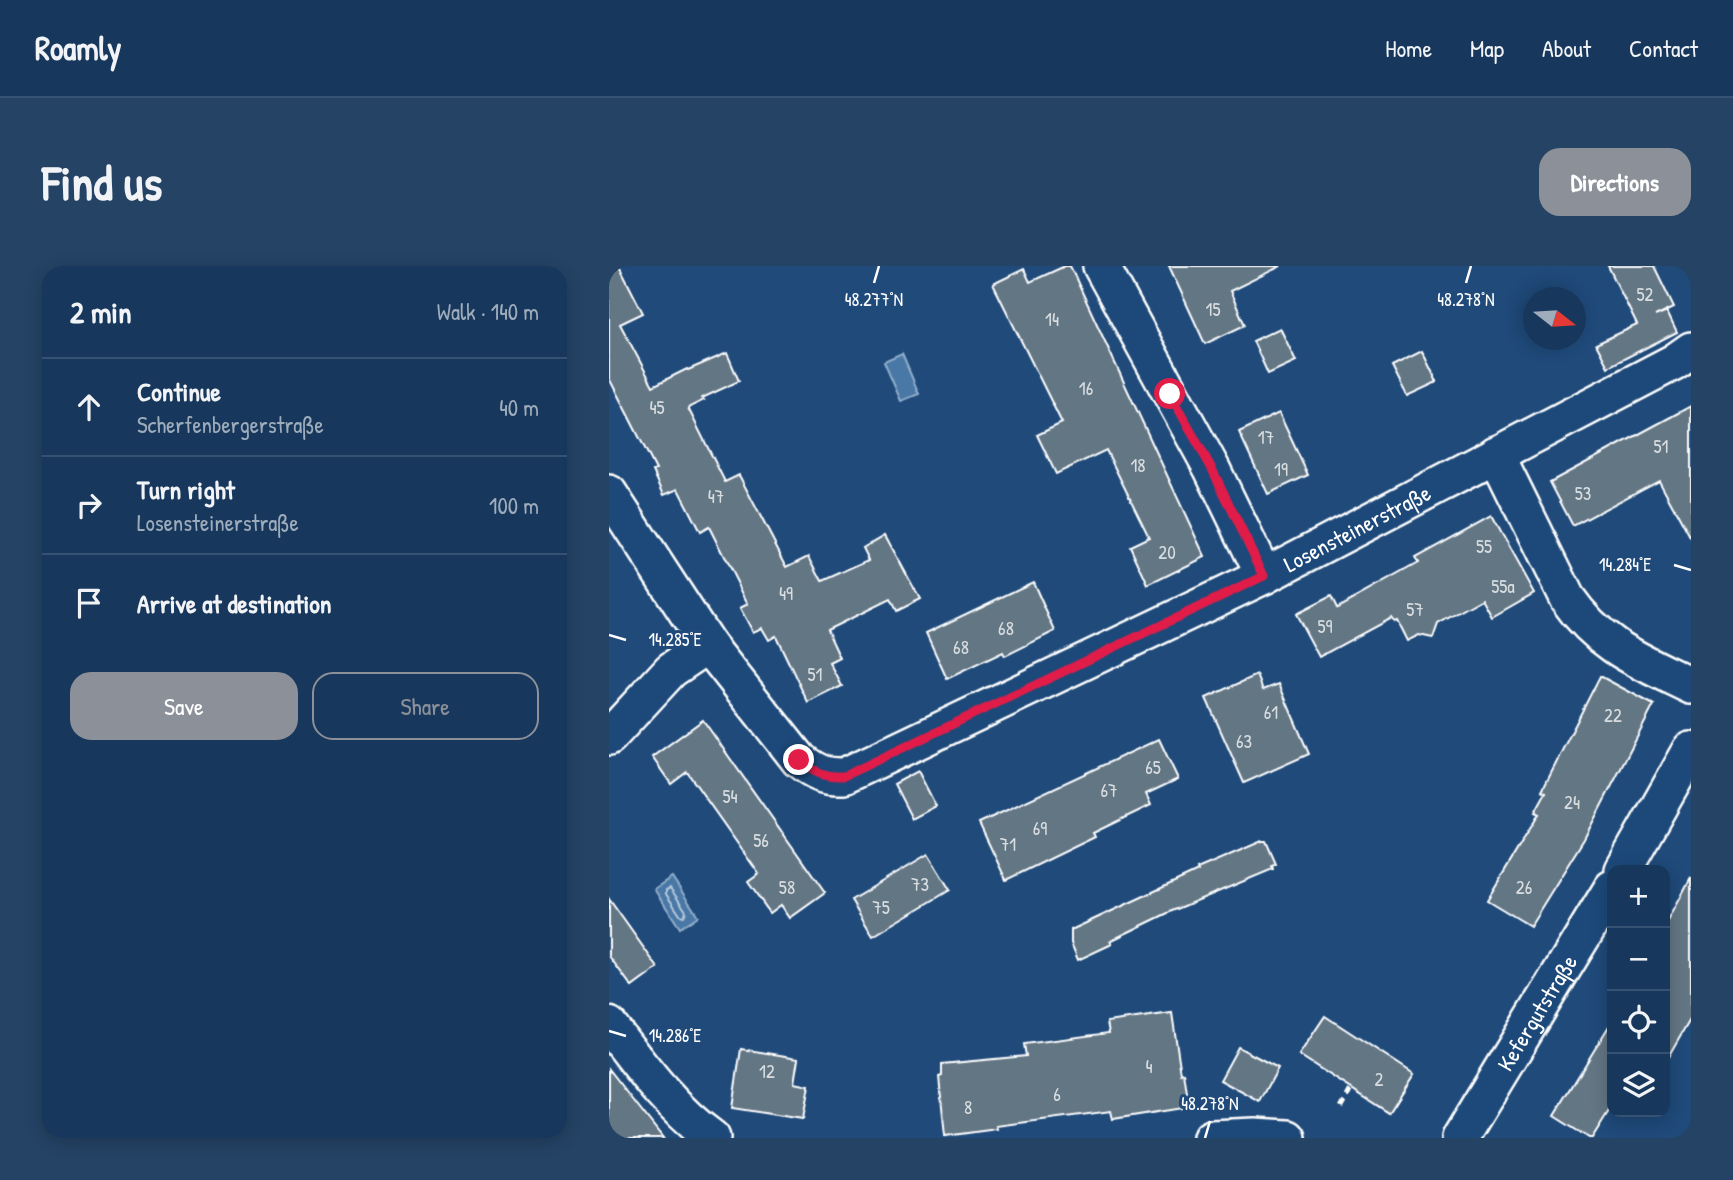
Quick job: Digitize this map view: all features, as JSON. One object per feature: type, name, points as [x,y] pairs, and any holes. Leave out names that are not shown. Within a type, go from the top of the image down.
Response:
[{"type":"street","points":[[1101,266],[1212,469],[1264,576]]},
{"type":"street","name":"Losensteinerstraße","points":[[708,645],[799,760],[812,771],[828,776],[844,776],[1264,576],[1674,362],[1691,349]]},
{"type":"street","points":[[1496,454],[1567,598],[1580,617],[1617,649],[1691,686]]},
{"type":"street","points":[[609,493],[708,645],[671,670],[609,737]]},
{"type":"street","points":[[1626,865],[1691,750]]},
{"type":"street","name":"Kefergutstraße","points":[[1460,1138],[1607,896]]},
{"type":"street","points":[[609,1025],[681,1113],[712,1138]]},
{"type":"street","points":[[1211,1138],[1288,1138]]},
{"type":"path","points":[[1341,1107],[1351,1089]]},
{"type":"water","points":[[902,354],[919,394],[901,401],[884,362]]},
{"type":"water","points":[[672,877],[698,916],[680,928],[654,889]]},
{"type":"building","points":[[609,266],[619,266],[643,313],[620,324],[653,386],[727,353],[739,381],[702,398],[704,400],[688,408],[725,482],[739,475],[787,567],[809,556],[822,581],[869,560],[863,548],[885,535],[920,599],[896,611],[890,599],[827,630],[840,658],[830,663],[842,686],[808,703],[776,636],[769,640],[762,628],[753,632],[740,608],[748,604],[709,527],[700,532],[678,489],[664,495],[653,471],[656,470],[609,378]]},
{"type":"building","points":[[1070,266],[1205,557],[1148,585],[1130,546],[1149,537],[1106,450],[1056,474],[1037,435],[1062,423],[993,284],[1024,269],[1030,282]]},
{"type":"building","points":[[1169,266],[1281,266],[1230,291],[1245,325],[1205,344]]},
{"type":"building","points":[[1608,266],[1654,266],[1674,307],[1655,316],[1667,311],[1677,332],[1608,367],[1596,344],[1637,325]]},
{"type":"building","points":[[1280,328],[1296,361],[1268,374],[1253,341]]},
{"type":"building","points":[[1422,351],[1437,382],[1407,396],[1392,366]]},
{"type":"building","points":[[1691,406],[1691,539],[1659,480],[1573,526],[1550,482]]},
{"type":"building","points":[[1279,413],[1308,475],[1268,494],[1239,432]]},
{"type":"building","points":[[1491,516],[1534,593],[1492,617],[1482,599],[1438,624],[1433,638],[1419,635],[1407,641],[1397,621],[1394,622],[1391,618],[1319,657],[1296,614],[1331,596],[1337,608],[1418,563],[1415,558]]},
{"type":"building","points":[[1033,582],[1055,631],[1005,656],[1003,652],[947,679],[926,633]]},
{"type":"building","points":[[1257,675],[1263,690],[1279,684],[1309,754],[1244,783],[1206,698]]},
{"type":"building","points":[[1600,676],[1654,705],[1584,839],[1530,926],[1487,900],[1539,814],[1535,812],[1546,792],[1542,790]]},
{"type":"building","points":[[703,720],[825,893],[790,918],[781,905],[770,913],[748,882],[759,874],[687,772],[671,784],[652,757]]},
{"type":"building","points":[[1159,739],[1178,779],[1146,794],[1151,805],[1093,833],[1095,837],[1006,880],[979,823]]},
{"type":"building","points":[[918,771],[936,806],[912,819],[894,784]]},
{"type":"building","points":[[1266,841],[1276,864],[1272,866],[1273,869],[1172,911],[1078,960],[1071,943],[1071,930]]},
{"type":"building","points":[[928,854],[950,890],[873,936],[851,900]]},
{"type":"building","points":[[1691,878],[1691,1018],[1670,1054],[1670,928],[1670,918]]},
{"type":"building","points":[[609,899],[658,968],[632,987],[609,956]]},
{"type":"building","points":[[1172,1013],[1189,1107],[1113,1119],[1111,1111],[996,1126],[997,1129],[945,1136],[939,1077],[942,1076],[942,1064],[1026,1056],[1024,1044],[1109,1033],[1107,1022]]},
{"type":"building","points":[[1325,1016],[1414,1074],[1389,1113],[1299,1055]]},
{"type":"building","points":[[1607,1029],[1607,1114],[1592,1138],[1554,1116]]},
{"type":"building","points":[[1238,1047],[1278,1068],[1260,1102],[1220,1080]]},
{"type":"building","points":[[741,1049],[799,1058],[795,1083],[809,1086],[803,1119],[732,1108]]},
{"type":"building","points":[[609,1069],[663,1138],[609,1138]]},
{"type":"route","points":[[799,760],[812,771],[828,776],[844,776],[1264,576],[1212,469],[1170,394]]}]
